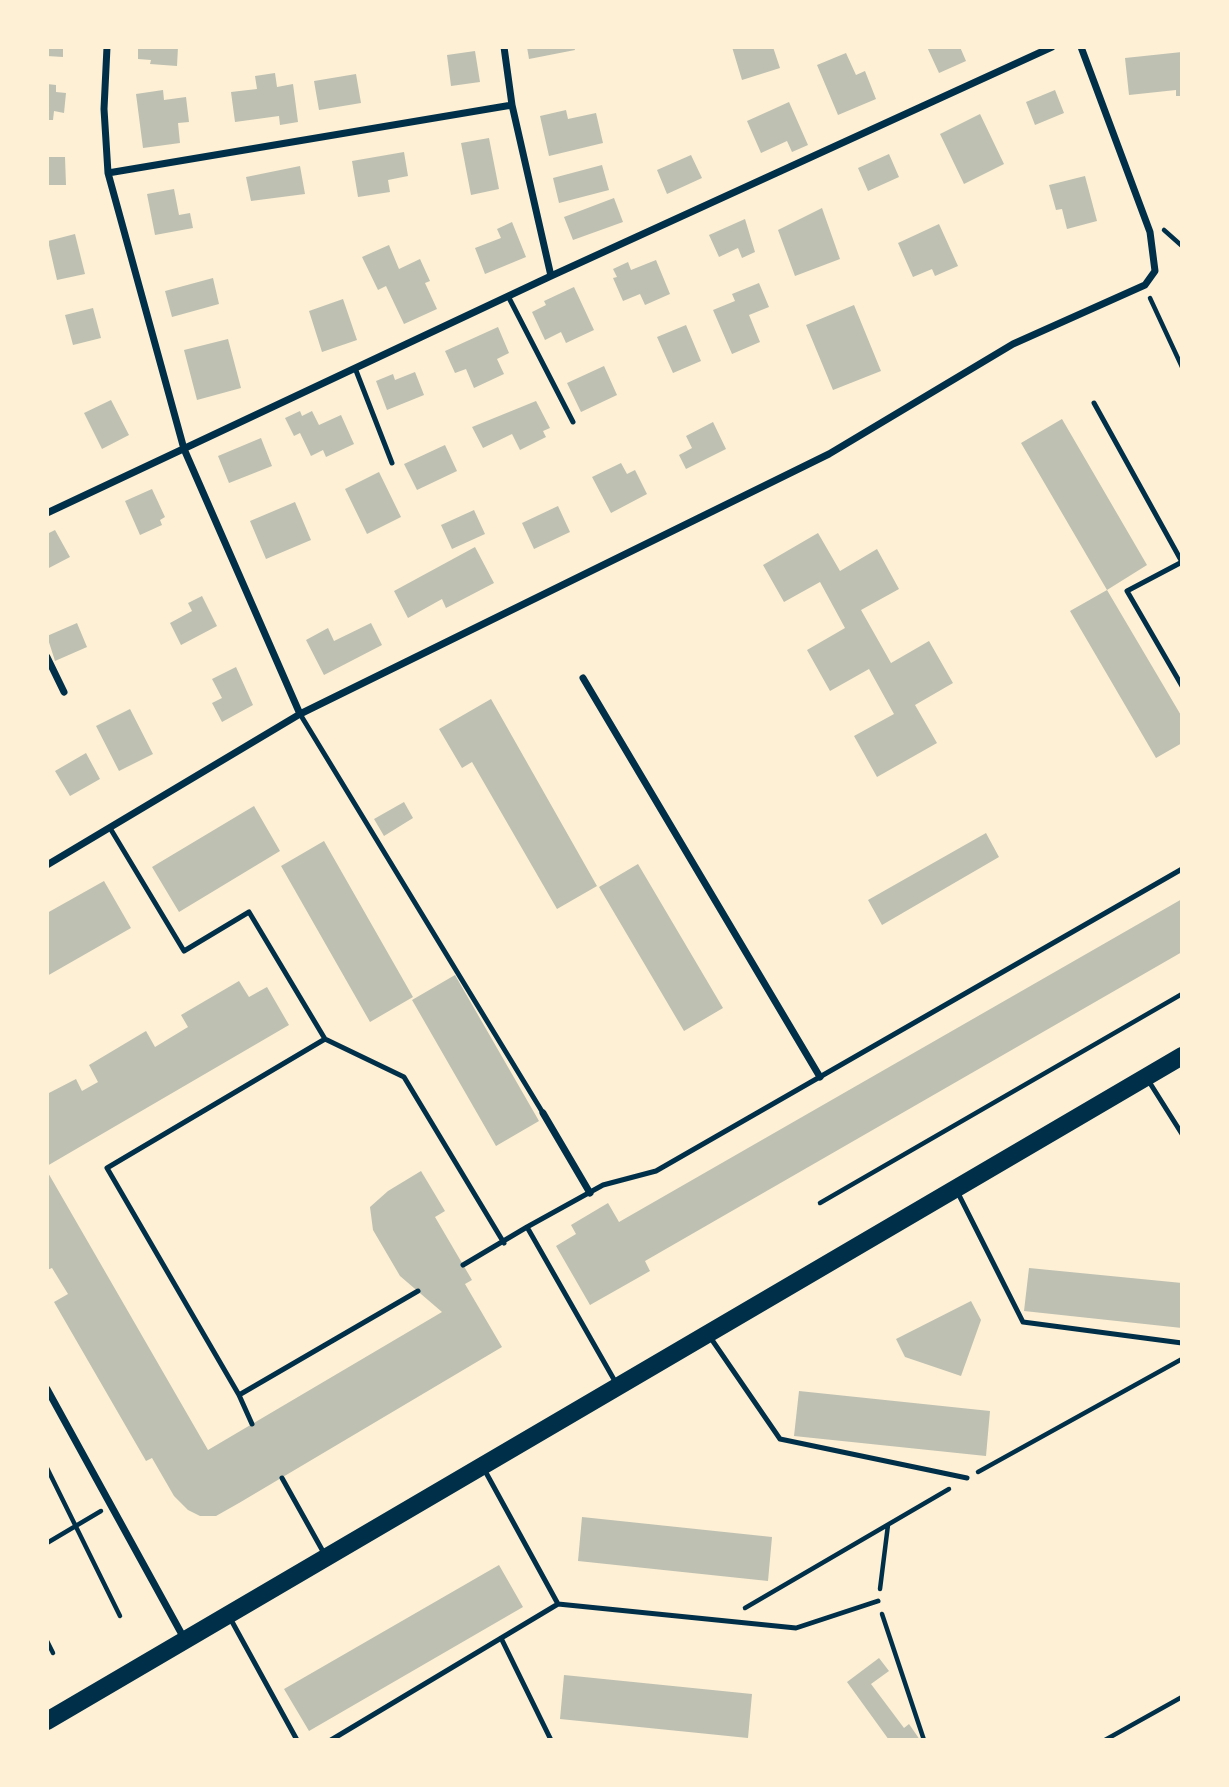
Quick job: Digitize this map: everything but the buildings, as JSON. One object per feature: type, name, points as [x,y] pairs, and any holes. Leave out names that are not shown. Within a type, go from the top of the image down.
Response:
[{"type":"main road","points":[[47,1721],[1182,1056]]},
{"type":"street","points":[[107,47],[104,109],[108,173],[184,449],[300,714]]},
{"type":"street","points":[[504,47],[512,105],[551,276]]},
{"type":"street","points":[[47,513],[551,276],[1052,47]]},
{"type":"street","points":[[47,865],[300,714],[829,454],[1013,344],[1145,285],[1154,271],[1150,232],[1081,47]]},
{"type":"street","points":[[108,173],[512,105]]},
{"type":"street","points":[[47,657],[64,692]]},
{"type":"street","points":[[583,678],[820,1077]]},
{"type":"street","points":[[543,1113],[590,1193]]},
{"type":"street","points":[[47,1389],[186,1641]]},
{"type":"lane","points":[[508,296],[573,422]]},
{"type":"lane","points":[[355,368],[392,463]]},
{"type":"lane","points":[[1094,403],[1182,562],[1126,591],[1182,686]]},
{"type":"lane","points":[[300,714],[543,1113]]},
{"type":"lane","points":[[110,828],[184,951],[249,912],[326,1039],[404,1077],[504,1243]]},
{"type":"lane","points":[[463,1265],[603,1185],[656,1171],[1182,869]]},
{"type":"lane","points":[[252,1424],[239,1395],[107,1168],[326,1039]]},
{"type":"lane","points":[[1146,1077],[1182,1134]]},
{"type":"lane","points":[[955,1187],[1023,1322],[1182,1343]]},
{"type":"lane","points":[[527,1227],[617,1386]]},
{"type":"lane","points":[[239,1395],[418,1291]]},
{"type":"lane","points":[[708,1334],[780,1439],[967,1478]]},
{"type":"lane","points":[[482,1465],[558,1604]]},
{"type":"lane","points":[[282,1478],[326,1556]]},
{"type":"lane","points":[[331,1740],[558,1604],[796,1628],[878,1601]]},
{"type":"lane","points":[[229,1615],[297,1740]]},
{"type":"lane","points":[[501,1638],[551,1740]]},
{"type":"path","points":[[1145,285],[1182,367]]},
{"type":"path","points":[[820,1203],[1182,994]]},
{"type":"path","points":[[47,1468],[120,1616]]},
{"type":"path","points":[[47,1543],[111,1505]]},
{"type":"path","points":[[888,1524],[878,1601],[923,1740]]},
{"type":"path","points":[[47,1641],[53,1653]]},
{"type":"path","points":[[1105,1740],[1182,1697]]}]
